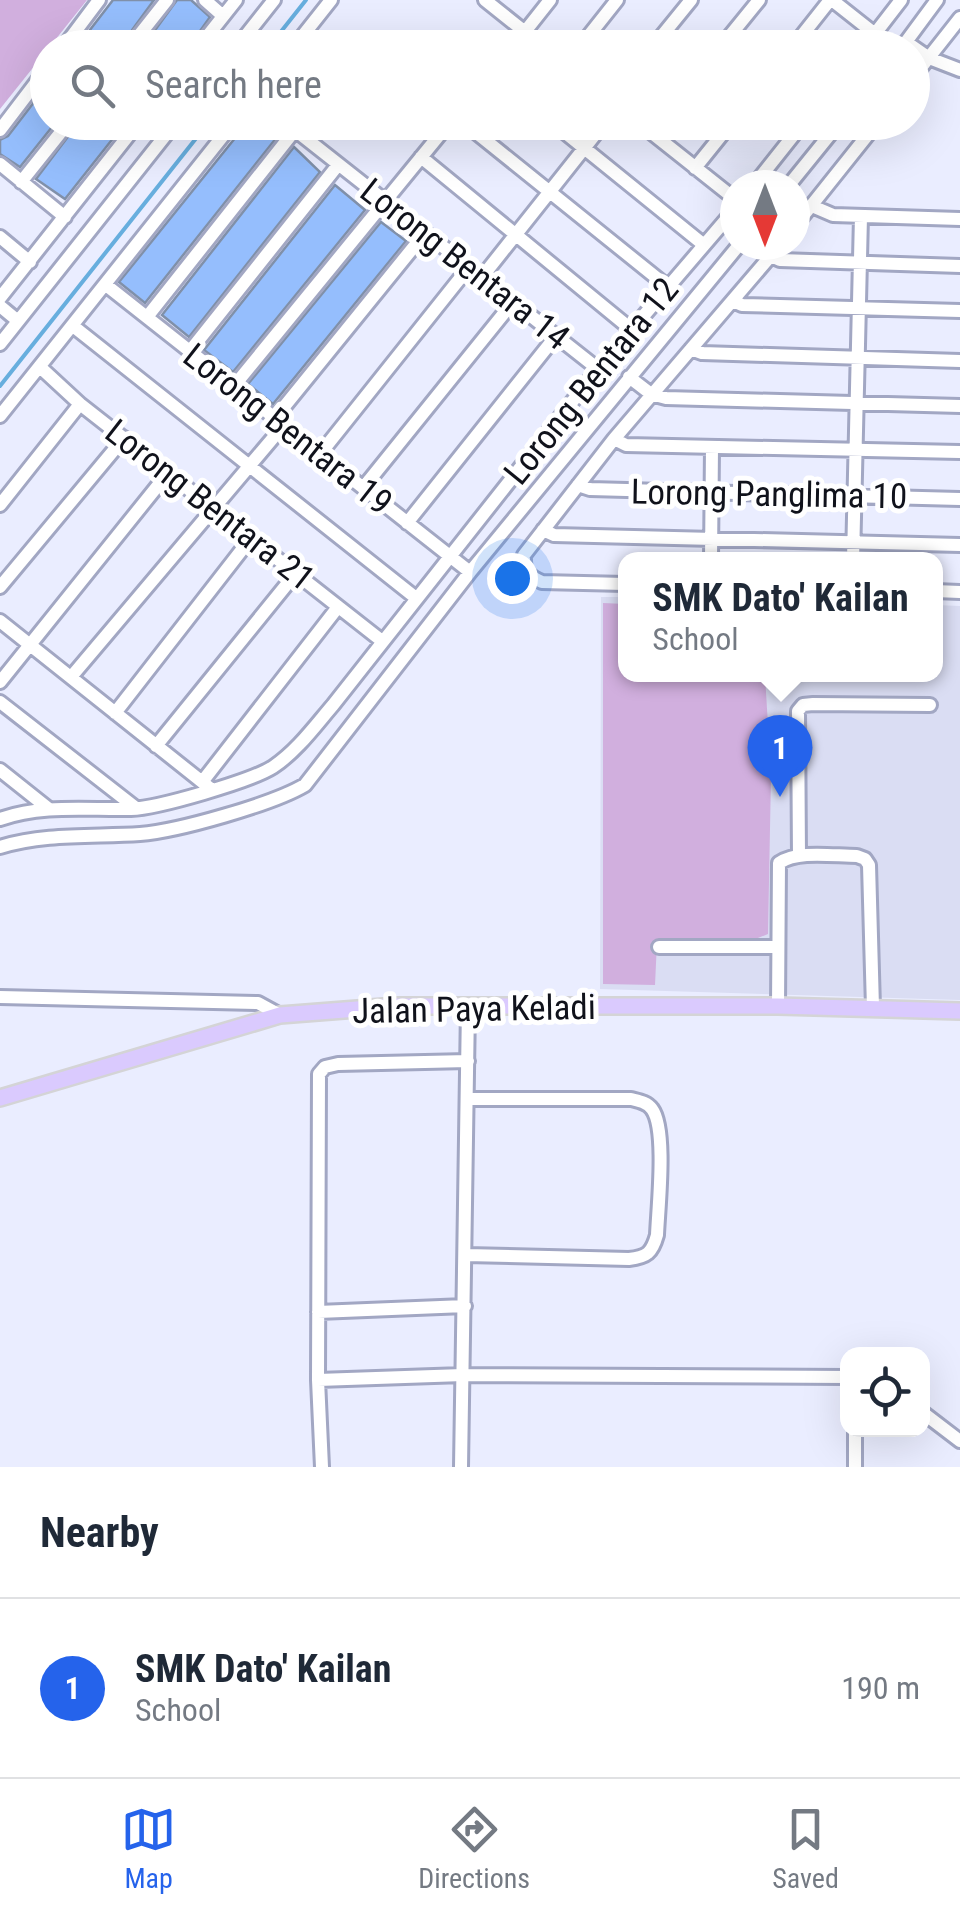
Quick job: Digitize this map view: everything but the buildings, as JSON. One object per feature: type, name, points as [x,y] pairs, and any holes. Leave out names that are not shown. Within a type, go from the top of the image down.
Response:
[{"type":"main road","name":"Jalan Paya Keladi","points":[[0,1098],[280,1015],[396,1006],[960,1010]]},
{"type":"street","points":[[76,30],[99,0]]},
{"type":"street","points":[[143,30],[167,0]]},
{"type":"street","points":[[205,0],[223,16]]},
{"type":"street","points":[[212,30],[236,0]]},
{"type":"street","points":[[250,30],[274,0]]},
{"type":"street","points":[[307,30],[331,0]]},
{"type":"street","points":[[485,0],[523,30]]},
{"type":"street","points":[[525,30],[550,0]]},
{"type":"street","points":[[593,30],[617,0]]},
{"type":"street","points":[[667,30],[691,0]]},
{"type":"street","points":[[734,30],[758,0]]},
{"type":"street","points":[[807,30],[831,0],[870,30]]},
{"type":"street","points":[[878,30],[901,0]]},
{"type":"street","points":[[915,30],[937,0]]},
{"type":"street","points":[[930,57],[959,20]]},
{"type":"street","points":[[930,58],[960,70]]},
{"type":"street","points":[[0,130],[30,91]]},
{"type":"street","points":[[22,182],[55,140]]},
{"type":"street","points":[[0,298],[125,140]]},
{"type":"street","points":[[0,344],[162,140]]},
{"type":"street","points":[[0,416],[220,140]]},
{"type":"street","points":[[147,317],[280,140]]},
{"type":"street","name":"Lorong Bentara 14","points":[[308,140],[598,369]]},
{"type":"street","points":[[234,386],[435,140]]},
{"type":"street","points":[[485,140],[668,287]]},
{"type":"street","points":[[573,140],[704,245]]},
{"type":"street","points":[[482,278],[591,140]]},
{"type":"street","points":[[668,140],[720,188]]},
{"type":"street","points":[[696,168],[718,140]]},
{"type":"street","points":[[766,170],[790,140]]},
{"type":"street","points":[[801,170],[825,140]]},
{"type":"street","points":[[810,208],[864,140]]},
{"type":"street","points":[[421,157],[632,330]]},
{"type":"street","points":[[0,164],[65,217]]},
{"type":"street","points":[[190,351],[338,164]]},
{"type":"street","points":[[812,206],[833,215],[960,218]]},
{"type":"street","points":[[853,552],[861,216]]},
{"type":"street","name":"Lorong Bentara 12","points":[[0,818],[26,810],[138,809],[272,768],[333,706],[598,369],[720,226]]},
{"type":"street","points":[[71,677],[249,466],[425,233]]},
{"type":"street","points":[[0,237],[30,262]]},
{"type":"street","points":[[0,846],[26,840],[163,832],[282,796],[305,785],[470,572],[726,260]]},
{"type":"street","points":[[618,584],[542,582],[530,576],[524,566],[524,555],[614,438],[767,260]]},
{"type":"street","points":[[780,260],[960,266]]},
{"type":"street","points":[[320,454],[469,268]]},
{"type":"street","name":"Lorong Bentara 19","points":[[106,285],[470,572]]},
{"type":"street","points":[[733,300],[742,305],[960,311]]},
{"type":"street","points":[[363,488],[513,302]]},
{"type":"street","points":[[0,306],[18,321]]},
{"type":"street","points":[[73,326],[416,598]]},
{"type":"street","points":[[407,522],[556,336]]},
{"type":"street","points":[[692,349],[702,353],[960,361]]},
{"type":"street","name":"Lorong Bentara 21","points":[[40,367],[80,404],[382,641]]},
{"type":"street","points":[[628,377],[651,394],[666,398],[960,406]]},
{"type":"street","points":[[0,505],[80,404]]},
{"type":"street","points":[[0,588],[124,438]]},
{"type":"street","points":[[614,438],[626,444],[960,452]]},
{"type":"street","points":[[711,552],[712,447]]},
{"type":"street","points":[[0,682],[168,473]]},
{"type":"street","name":"Lorong Panglima 10","points":[[578,485],[590,489],[960,498]]},
{"type":"street","points":[[543,530],[554,535],[960,545]]},
{"type":"street","points":[[115,713],[252,538]]},
{"type":"street","points":[[156,746],[296,573]]},
{"type":"street","points":[[0,620],[206,786],[338,606]]},
{"type":"street","points":[[0,702],[138,809]]},
{"type":"street","points":[[799,856],[798,711],[803,705],[930,705]]},
{"type":"street","points":[[0,770],[49,809]]},
{"type":"street","points":[[778,1006],[776,869],[787,858],[799,856],[856,856],[869,865],[873,1008]]},
{"type":"street","points":[[660,947],[778,947]]},
{"type":"street","points":[[0,997],[258,1004],[280,1015]]},
{"type":"street","points":[[461,1467],[468,1006]]},
{"type":"street","points":[[322,1467],[318,1380],[319,1074],[325,1067],[338,1064],[468,1062]]},
{"type":"street","points":[[466,1255],[648,1255],[657,1235],[659,1138],[654,1111],[646,1103],[631,1099],[467,1099]]},
{"type":"street","points":[[318,1312],[465,1306]]},
{"type":"street","points":[[318,1380],[463,1375],[840,1377]]},
{"type":"street","points":[[930,1418],[960,1441]]},
{"type":"street","points":[[855,1437],[855,1467]]},
{"type":"shaded area","points":[[0,0],[87,0],[63,30],[30,30],[30,71],[0,109]]},
{"type":"shaded area","points":[[601,597],[618,597],[618,682],[943,682],[943,605],[960,606],[960,1000],[600,989]]},
{"type":"shaded area","points":[[603,603],[618,604],[618,682],[765,682],[771,776],[768,934],[748,942],[657,942],[655,985],[603,984]]},
{"type":"waterway","points":[[282,30],[306,0]]},
{"type":"waterway","points":[[0,386],[195,140]]},
{"type":"place","name":"SMK Dato' Kailan","points":[[780,797]]}]
